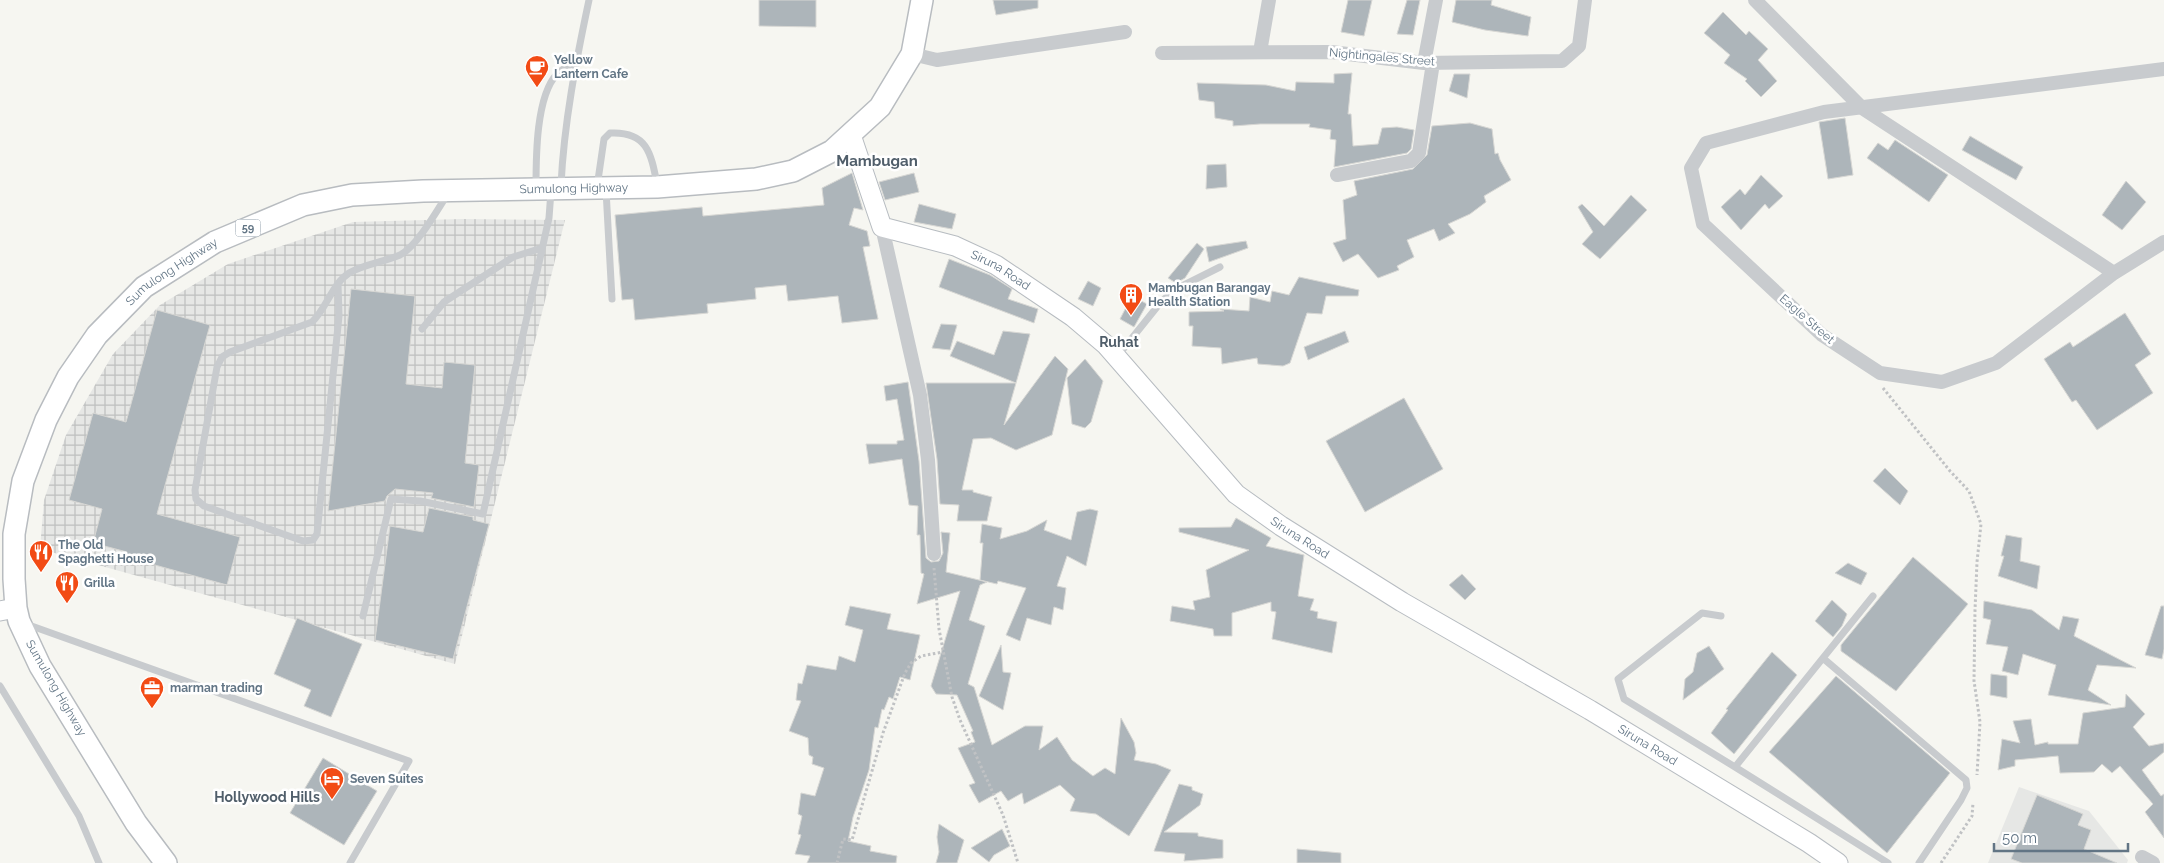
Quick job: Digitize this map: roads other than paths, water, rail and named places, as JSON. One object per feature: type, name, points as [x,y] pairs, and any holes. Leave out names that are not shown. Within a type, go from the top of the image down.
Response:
[{"type":"main road","name":"Sumulong Highway","points":[[166,863],[136,823],[50,683],[12,613],[16,525],[23,482],[46,420],[68,378],[97,335],[144,287],[215,242],[303,205],[352,195],[451,190],[657,187],[756,179],[793,171],[832,151],[880,106],[912,54],[922,0]]},
{"type":"street","points":[[1260,52],[1269,0]]},
{"type":"street","points":[[1337,175],[1411,162],[1419,153],[1436,0]]},
{"type":"street","name":"Nightingales Street","points":[[1162,53],[1331,52],[1428,63],[1562,61],[1579,46],[1585,0]]},
{"type":"street","points":[[1755,0],[1862,108],[2114,273]]},
{"type":"street","points":[[912,54],[937,60],[1125,32]]},
{"type":"street","name":"Eagle Street","points":[[2164,69],[1824,112],[1706,143],[1691,168],[1703,224],[1822,335],[1880,373],[1942,382],[1996,363],[2114,273],[2164,242]]},
{"type":"street","points":[[850,135],[882,226],[906,325],[920,395],[928,460],[934,554]]},
{"type":"street","name":"Siruna Road","points":[[882,226],[954,246],[996,265],[1073,317],[1106,345],[1236,494],[1280,526],[1402,602],[1590,710],[1808,842],[1838,863]]},
{"type":"lane","points":[[549,188],[564,141],[576,61],[589,0]]},
{"type":"lane","points":[[363,616],[391,499],[420,501],[483,514],[549,218],[549,188],[537,132],[548,88],[557,74],[576,61]]},
{"type":"lane","points":[[612,299],[601,188],[604,139],[610,133],[621,132],[644,142],[652,160],[657,187]]},
{"type":"lane","points":[[338,284],[339,316],[317,534],[314,540],[302,541],[204,506],[196,499],[195,490],[218,367],[222,357],[230,352],[312,322],[321,314],[338,284],[349,274],[401,254],[411,246],[451,190]]},
{"type":"lane","points":[[422,329],[444,302],[514,257],[542,248]]},
{"type":"lane","points":[[1120,353],[1161,302],[1176,289],[1220,267]]},
{"type":"lane","points":[[1735,767],[1873,596]]},
{"type":"lane","points":[[12,613],[409,761],[350,863]]},
{"type":"lane","points":[[1722,616],[1702,613],[1618,678],[1624,699],[1888,863]]},
{"type":"lane","points":[[1824,659],[1966,780],[1967,788],[1961,800],[1919,863]]},
{"type":"lane","points":[[0,686],[79,816],[99,863]]},
{"type":"place","name":"Yellow Lantern Cafe","points":[[537,88]]},
{"type":"place","name":"Mambugan Barangay Health Station","points":[[1131,316]]},
{"type":"place","name":"The Old Spaghetti House","points":[[41,573]]},
{"type":"place","name":"Grilla","points":[[67,604]]},
{"type":"place","name":"marman trading","points":[[152,709]]},
{"type":"place","name":"Seven Suites","points":[[332,800]]},
{"type":"district","name":"Mambugan","points":[[877,161]]},
{"type":"district","name":"Ruhat","points":[[1119,342]]},
{"type":"district","name":"Hollywood Hills","points":[[267,797]]}]
